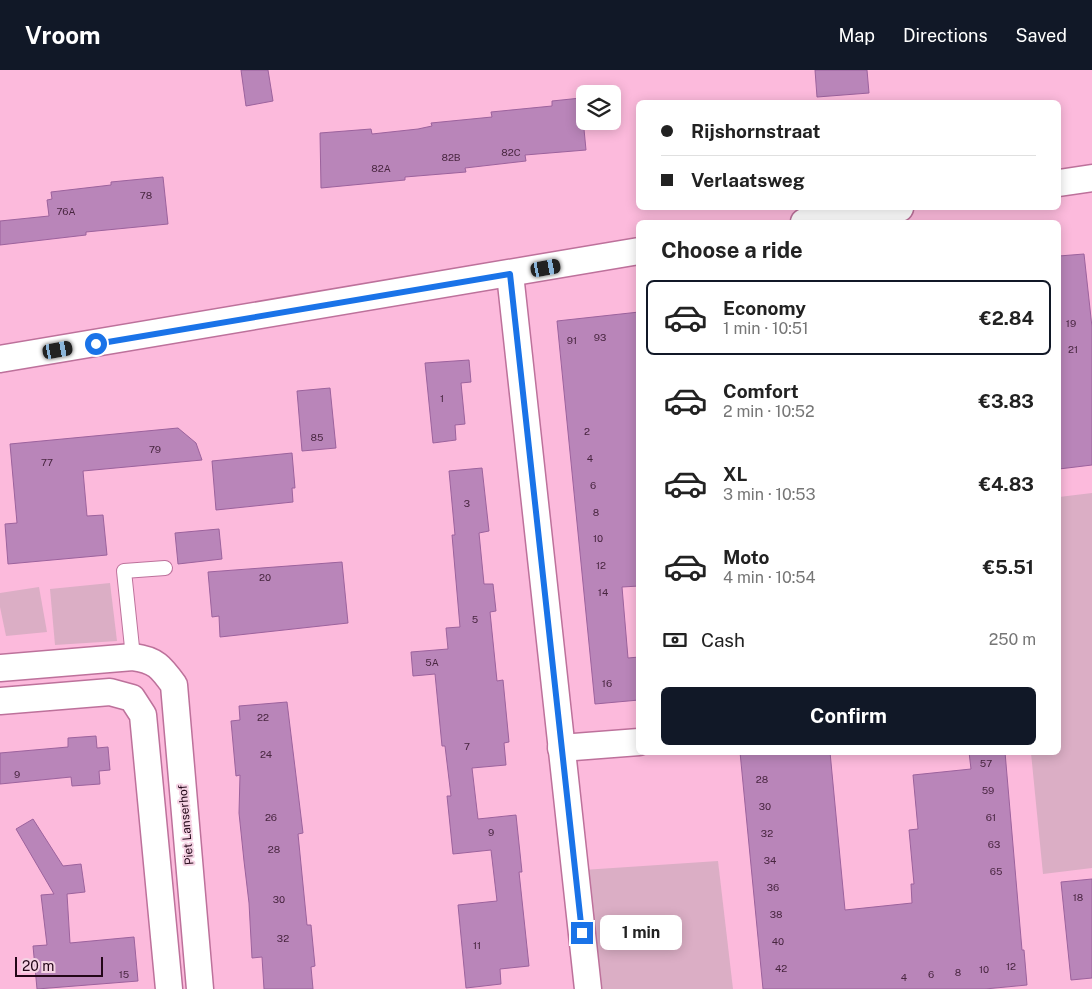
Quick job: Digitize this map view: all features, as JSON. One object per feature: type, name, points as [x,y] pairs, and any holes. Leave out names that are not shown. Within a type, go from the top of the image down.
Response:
[{"type":"street","points":[[1061,183],[1092,178]]},
{"type":"street","points":[[818,220],[886,210]]},
{"type":"street","points":[[0,360],[636,252]]},
{"type":"street","points":[[510,274],[588,989]]},
{"type":"street","points":[[0,668],[133,657],[146,658],[160,666],[132,698]]},
{"type":"street","name":"Piet Lanserhof","points":[[160,666],[174,685],[200,989]]},
{"type":"street","points":[[0,701],[110,692],[132,698],[143,715],[169,989]]},
{"type":"street","points":[[561,748],[636,742]]},
{"type":"lane","points":[[133,657],[124,571],[165,568]]},
{"type":"shaded area","points":[[1092,493],[1092,868],[1043,874],[1031,755],[1061,755],[1061,497]]},
{"type":"shaded area","points":[[110,583],[117,641],[55,645],[50,589]]},
{"type":"shaded area","points":[[39,587],[47,632],[6,636],[0,607],[0,593]]},
{"type":"shaded area","points":[[718,861],[733,989],[595,989],[583,870]]},
{"type":"building","points":[[241,70],[268,70],[273,101],[246,106]]},
{"type":"building","points":[[815,70],[867,70],[869,93],[817,97]]},
{"type":"building","points":[[576,99],[576,130],[584,130],[586,150],[525,155],[526,161],[465,168],[466,172],[405,177],[405,180],[321,188],[320,133],[371,129],[372,134],[418,129],[432,126],[431,123],[492,117],[491,112],[552,106],[552,101]]},
{"type":"building","points":[[163,177],[168,224],[86,232],[86,235],[0,245],[0,221],[49,216],[47,200],[52,199],[51,192],[111,185],[111,182]]},
{"type":"building","points":[[1084,254],[1092,327],[1092,465],[1061,469],[1061,256]]},
{"type":"building","points":[[636,312],[636,586],[622,587],[628,658],[636,657],[636,700],[595,704],[557,321]]},
{"type":"building","points":[[469,360],[471,382],[461,383],[465,424],[455,425],[456,440],[433,443],[425,363]]},
{"type":"building","points":[[330,388],[336,448],[302,451],[297,391]]},
{"type":"building","points":[[178,428],[196,443],[202,460],[83,471],[87,516],[103,515],[107,555],[8,564],[5,524],[17,523],[10,444]]},
{"type":"building","points":[[292,453],[295,488],[292,488],[293,502],[216,510],[212,461]]},
{"type":"building","points":[[482,468],[489,531],[479,533],[484,584],[493,584],[496,611],[490,612],[497,681],[503,680],[509,742],[504,743],[506,765],[472,768],[478,819],[516,815],[522,872],[519,872],[529,966],[500,969],[501,984],[466,988],[458,905],[497,901],[491,850],[453,854],[447,796],[451,796],[445,746],[442,746],[435,674],[413,676],[411,652],[448,649],[446,628],[460,627],[452,535],[455,535],[449,471]]},
{"type":"building","points":[[219,529],[222,559],[178,564],[175,533]]},
{"type":"building","points":[[342,562],[348,623],[220,637],[219,616],[212,617],[208,572]]},
{"type":"building","points":[[287,702],[303,833],[298,834],[307,925],[311,925],[315,966],[311,967],[313,989],[264,989],[262,957],[252,958],[249,903],[239,813],[240,775],[236,776],[231,721],[240,720],[239,706]]},
{"type":"building","points":[[96,736],[97,748],[108,747],[110,770],[99,771],[100,784],[72,786],[71,777],[0,784],[0,753],[68,747],[68,738]]},
{"type":"building","points":[[740,755],[830,755],[845,910],[912,903],[911,884],[914,884],[909,830],[918,829],[913,775],[971,769],[969,755],[1005,755],[1022,950],[1024,950],[1027,985],[985,989],[763,989]]},
{"type":"building","points":[[33,819],[63,866],[81,864],[85,892],[67,894],[70,943],[134,937],[138,981],[37,989],[33,946],[47,945],[41,895],[54,894],[16,829]]},
{"type":"building","points":[[1092,879],[1092,978],[1071,980],[1061,882]]},
{"type":"route","points":[[96,344],[510,274],[582,933]]}]
